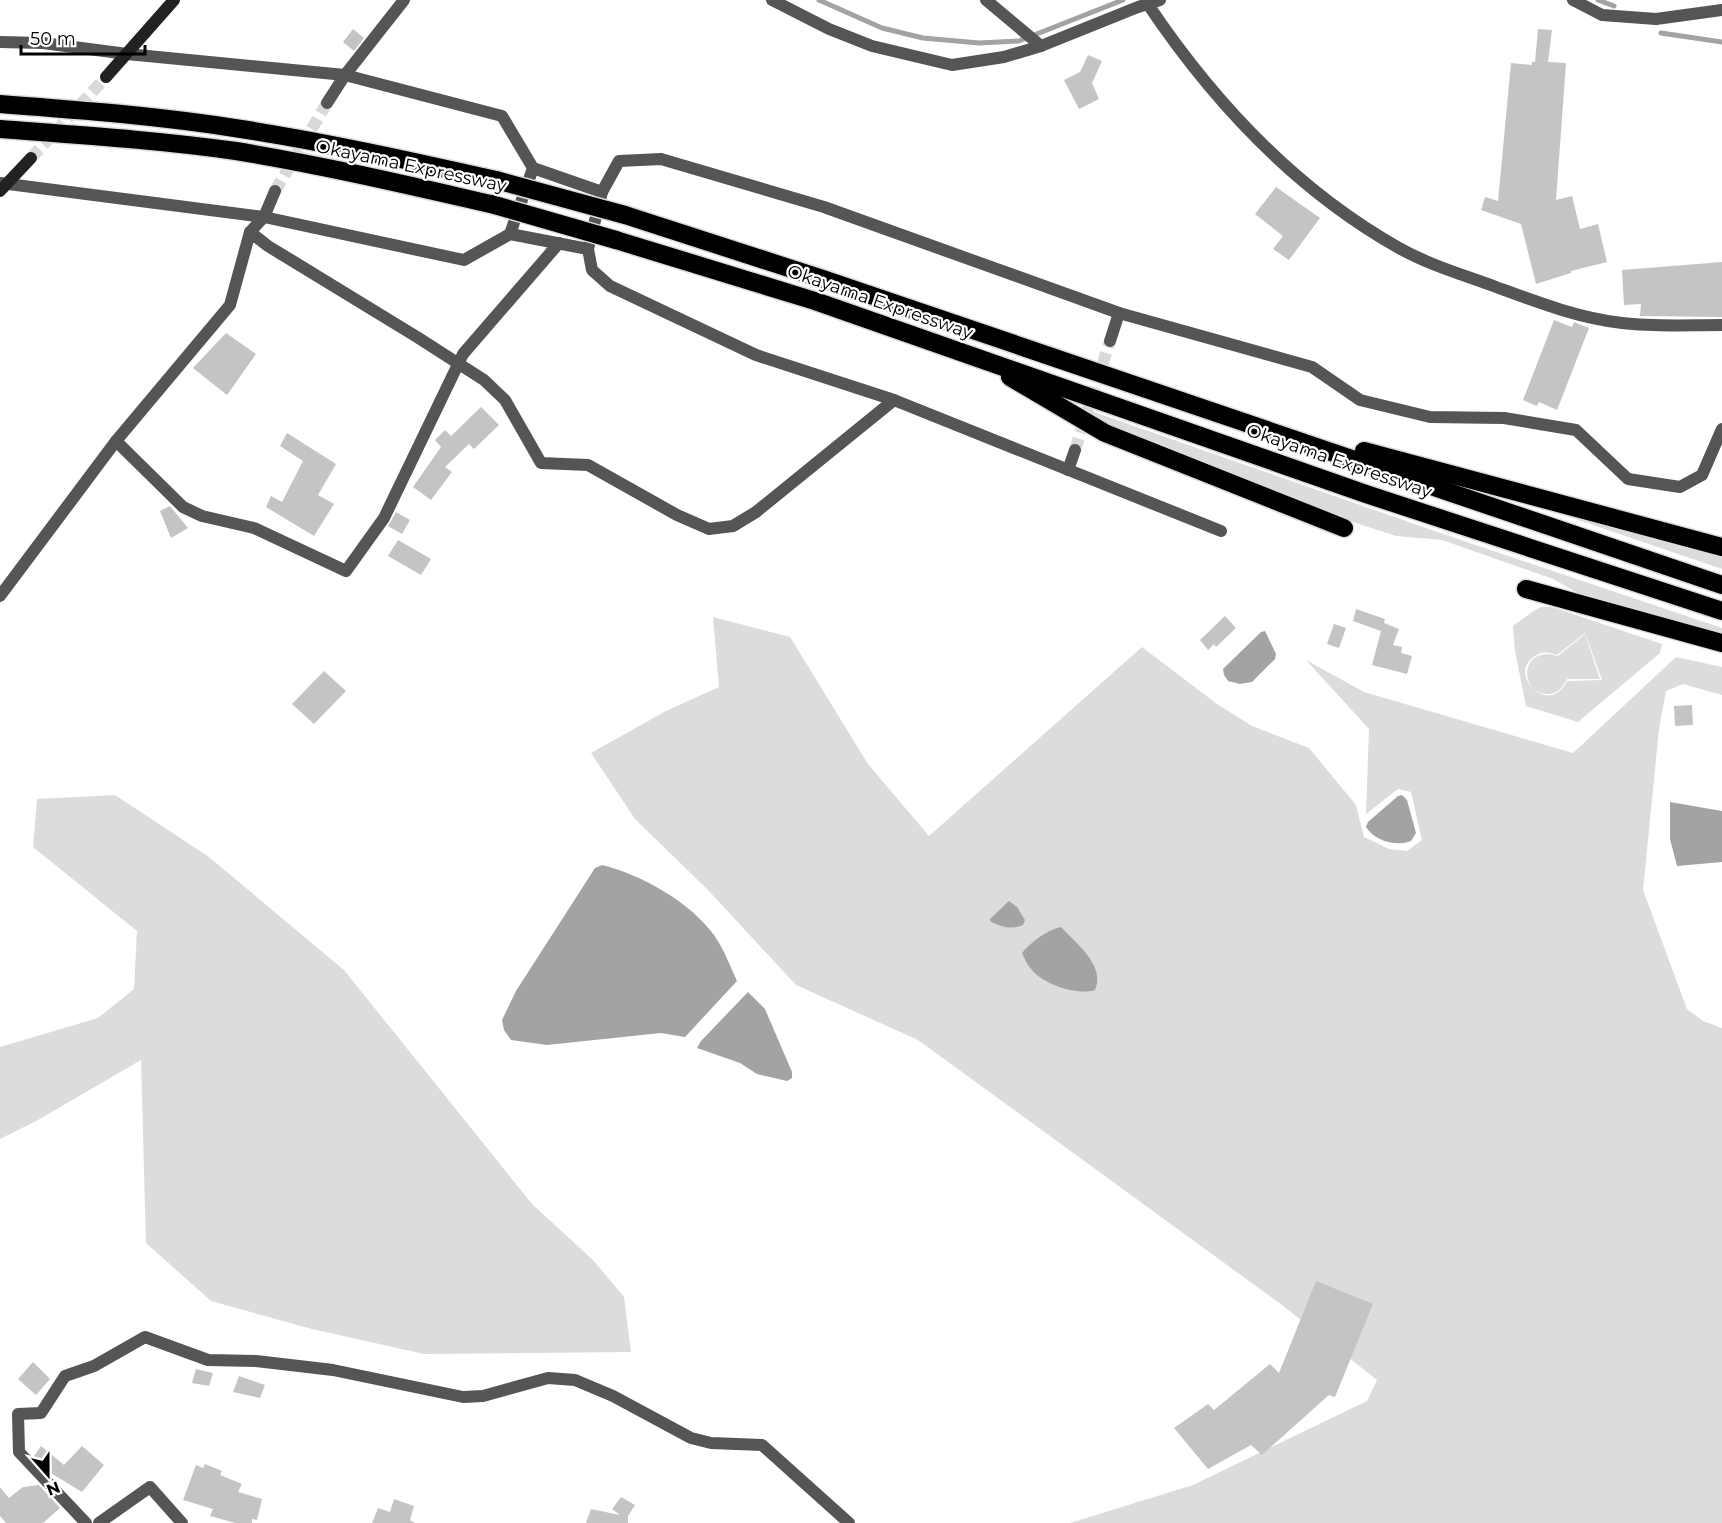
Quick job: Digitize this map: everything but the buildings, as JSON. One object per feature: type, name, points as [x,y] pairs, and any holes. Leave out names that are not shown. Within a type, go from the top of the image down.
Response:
[{"type":"highway","name":"Okayama Expressway","points":[[0,104],[121,113],[241,129],[380,154],[496,180],[625,215],[826,280],[1722,585]]},
{"type":"highway","name":"Okayama Expressway","points":[[0,129],[118,138],[236,152],[376,178],[491,204],[815,301],[1366,494],[1722,611]]},
{"type":"highway","points":[[974,356],[1105,433],[1344,528]]},
{"type":"highway","points":[[1174,399],[1722,547]]},
{"type":"highway","points":[[1526,589],[1722,643]]},
{"type":"main road","points":[[106,77],[174,0]]},
{"type":"main road","points":[[2,186],[30,158]]},
{"type":"street","points":[[327,104],[345,75],[404,0]]},
{"type":"street","points":[[772,0],[829,29],[872,46],[952,65],[1004,57],[1033,39],[1160,0]]},
{"type":"street","points":[[986,0],[1033,39]]},
{"type":"street","points":[[1573,0],[1602,15],[1656,19],[1722,10]]},
{"type":"street","points":[[1147,3],[1178,50],[1242,123],[1311,189],[1359,224],[1401,249],[1564,312],[1620,323],[1722,325]]},
{"type":"street","points":[[0,42],[43,43],[127,54],[345,75],[502,116],[532,168],[602,192]]},
{"type":"street","points":[[1221,531],[894,400],[756,355],[610,286],[592,270],[588,249],[602,192],[619,161],[662,159],[824,207],[1119,313],[1312,367],[1360,400],[1430,417],[1504,418],[1576,430],[1628,479],[1680,487],[1702,475],[1722,429]]},
{"type":"street","points":[[510,234],[532,168]]},
{"type":"street","points":[[2,186],[264,217],[464,260],[510,234],[588,249]]},
{"type":"street","points":[[0,596],[116,441],[230,305],[250,232],[264,217],[275,191]]},
{"type":"street","points":[[250,232],[268,246],[484,380],[505,400],[541,463],[588,465],[677,515],[710,530],[733,526],[756,512],[894,400]]},
{"type":"street","points":[[116,441],[183,507],[202,516],[254,528],[346,571],[384,518],[457,363],[559,243]]},
{"type":"street","points":[[1110,341],[1119,313]]},
{"type":"street","points":[[1068,470],[1074,450]]},
{"type":"street","points":[[86,1523],[19,1452],[18,1414],[41,1413],[65,1376],[94,1366],[145,1337],[208,1360],[256,1361],[333,1370],[464,1397],[483,1396],[548,1378],[575,1380],[613,1396],[691,1438],[711,1443],[762,1445],[849,1523]]},
{"type":"street","points":[[99,1523],[150,1487],[182,1523]]},
{"type":"shaded area","points":[[1069,405],[1722,628],[1722,639],[1587,598],[1553,579],[1442,540],[1396,536],[1356,523],[1136,439]]},
{"type":"shaded area","points":[[1552,511],[1722,554],[1722,569]]},
{"type":"shaded area","points":[[1541,607],[1558,609],[1662,644],[1660,653],[1578,722],[1526,706],[1515,651],[1513,626]],"holes":[[[1585,633],[1602,680],[1567,681],[1559,691],[1550,695],[1541,694],[1533,689],[1525,673],[1527,664],[1535,656],[1546,652],[1557,655]]]},
{"type":"shaded area","points":[[713,617],[790,637],[868,764],[929,836],[1142,647],[1217,704],[1252,726],[1309,748],[1356,805],[1364,837],[1389,849],[1407,851],[1422,840],[1411,792],[1398,789],[1366,814],[1369,729],[1306,660],[1364,692],[1573,753],[1676,657],[1722,667],[1722,695],[1683,684],[1666,691],[1659,729],[1643,890],[1687,1009],[1703,1021],[1722,1028],[1722,1523],[1070,1523],[1193,1485],[1367,1401],[1377,1380],[1282,1305],[918,1040],[796,985],[708,890],[635,819],[591,753],[666,711],[719,687]]},
{"type":"shaded area","points":[[1265,631],[1276,654],[1275,659],[1252,682],[1240,684],[1228,681],[1223,669],[1261,632]]},
{"type":"shaded area","points":[[1585,634],[1600,679],[1567,679],[1560,689],[1549,694],[1539,693],[1532,688],[1527,672],[1536,657],[1545,654],[1558,656]]},
{"type":"shaded area","points":[[115,795],[209,857],[344,970],[532,1204],[593,1260],[624,1297],[631,1352],[424,1354],[312,1329],[211,1301],[146,1243],[141,1060],[38,1120],[0,1139],[0,1047],[98,1018],[134,989],[137,931],[33,847],[37,799]]},
{"type":"shaded area","points":[[1402,795],[1407,800],[1416,833],[1411,841],[1405,843],[1386,842],[1366,827],[1368,822]]},
{"type":"shaded area","points":[[1670,802],[1722,811],[1722,862],[1677,866],[1670,839]]},
{"type":"shaded area","points":[[602,865],[649,883],[679,901],[692,912],[718,940],[737,981],[685,1037],[661,1033],[547,1045],[511,1040],[504,1030],[502,1020],[516,991],[595,868]]},
{"type":"shaded area","points":[[1009,901],[1017,907],[1025,920],[1023,925],[1007,927],[991,922],[990,919]]},
{"type":"shaded area","points":[[1061,927],[1093,964],[1097,981],[1095,990],[1079,991],[1061,988],[1037,975],[1026,962],[1022,953],[1026,949],[1045,934]]},
{"type":"shaded area","points":[[748,992],[765,1009],[792,1072],[792,1078],[787,1081],[757,1074],[740,1063],[697,1048]]},
{"type":"waterway","points":[[819,0],[882,28],[923,38],[979,43],[1019,41],[1123,0]]},
{"type":"waterway","points":[[1598,0],[1614,6]]},
{"type":"waterway","points":[[1661,33],[1722,42]]},
{"type":"tunnel","points":[[31,158],[106,77]]},
{"type":"tunnel","points":[[275,191],[327,103]]},
{"type":"tunnel","points":[[1075,450],[1110,341]]}]
